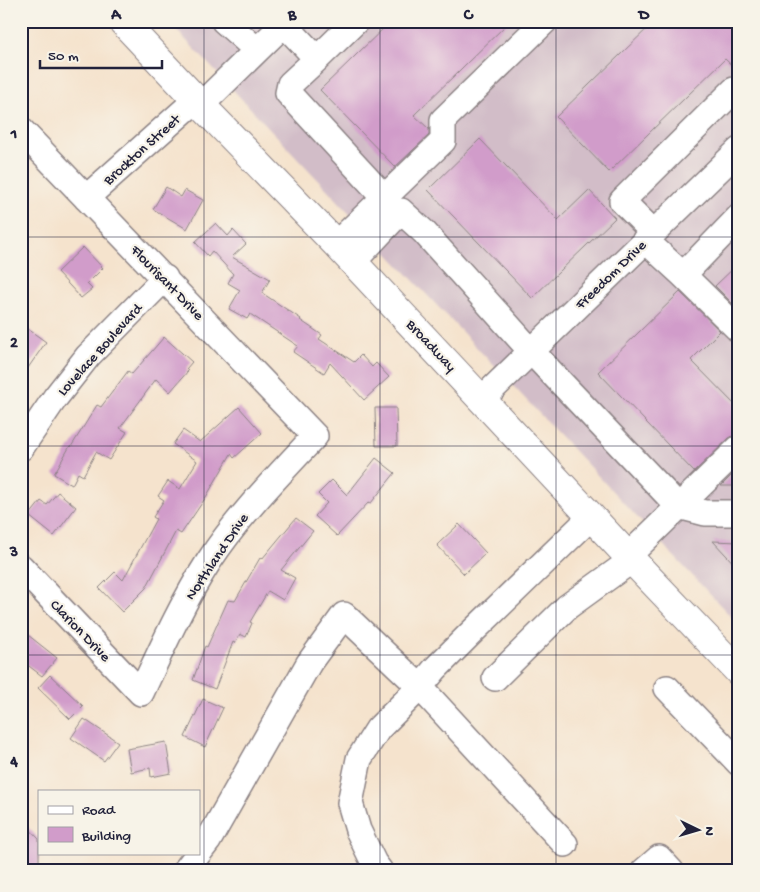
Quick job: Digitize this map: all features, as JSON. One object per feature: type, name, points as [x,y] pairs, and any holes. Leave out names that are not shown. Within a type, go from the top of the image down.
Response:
[{"type":"main road","name":"Broadway","points":[[122,21],[198,103],[344,253],[739,672]]},
{"type":"street","points":[[224,21],[257,50]]},
{"type":"street","points":[[356,21],[290,84],[288,93],[384,197]]},
{"type":"street","points":[[344,253],[384,197],[443,141],[443,120],[545,21]]},
{"type":"street","name":"Brockton Street","points":[[86,198],[198,103],[286,23]]},
{"type":"street","points":[[286,23],[317,59]]},
{"type":"street","points":[[739,95],[734,90],[622,201],[682,275],[739,330]]},
{"type":"street","name":"Flourisant Drive","points":[[21,130],[165,278],[314,436]]},
{"type":"street","name":"Freedom Drive","points":[[482,399],[739,150]]},
{"type":"street","points":[[344,253],[400,211],[424,232],[531,351],[678,506],[705,513],[739,513]]},
{"type":"street","points":[[682,275],[739,217]]},
{"type":"street","name":"Lovelace Boulevard","points":[[21,448],[54,398],[88,356],[165,278]]},
{"type":"street","name":"Northland Drive","points":[[141,693],[175,620],[210,561],[251,506],[314,436]]},
{"type":"street","points":[[495,678],[567,607],[630,558],[678,506],[739,448]]},
{"type":"street","points":[[380,871],[374,863],[358,830],[350,803],[359,759],[378,729],[420,688],[435,669],[592,517]]},
{"type":"street","name":"Clarion Drive","points":[[21,568],[141,693]]},
{"type":"street","points":[[200,851],[208,841],[309,664],[344,615],[420,688],[565,844]]},
{"type":"street","points":[[667,688],[739,763]]},
{"type":"street","points":[[185,871],[198,854]]},
{"type":"street","points":[[644,871],[659,858],[671,871]]},
{"type":"shaded area","points":[[168,21],[739,21],[739,625]]},
{"type":"building","points":[[391,21],[510,21],[414,115],[429,129],[429,135],[395,167],[320,90]]},
{"type":"building","points":[[655,21],[739,21],[739,72],[725,59],[609,172],[556,117]]},
{"type":"building","points":[[480,139],[558,220],[589,190],[615,218],[532,298],[428,190]]},
{"type":"building","points":[[166,187],[181,197],[185,190],[203,200],[187,229],[153,209]]},
{"type":"building","points":[[216,223],[228,236],[233,230],[246,244],[232,257],[270,279],[262,293],[322,335],[319,339],[354,362],[361,355],[372,367],[376,363],[389,377],[364,400],[330,363],[324,373],[293,352],[298,346],[250,314],[247,319],[229,309],[240,290],[228,283],[233,274],[212,251],[208,256],[195,242]]},
{"type":"building","points":[[83,247],[103,268],[87,284],[92,289],[81,298],[57,272]]},
{"type":"building","points":[[739,263],[739,310],[715,286]]},
{"type":"building","points":[[680,292],[720,331],[691,360],[739,409],[739,434],[729,438],[694,472],[598,372]]},
{"type":"building","points":[[28,329],[46,342],[21,378],[21,339]]},
{"type":"building","points":[[164,337],[192,362],[186,369],[188,371],[170,392],[156,379],[120,428],[127,432],[109,460],[96,452],[83,476],[78,473],[72,485],[54,474],[97,405],[101,407],[128,371],[132,374]]},
{"type":"building","points":[[239,407],[262,433],[234,458],[231,454],[206,497],[181,534],[176,531],[146,588],[122,612],[99,588],[115,572],[123,580],[156,519],[153,517],[164,500],[158,496],[168,481],[180,489],[197,461],[173,444],[183,430],[200,442]]},
{"type":"building","points":[[375,408],[396,408],[397,446],[376,446]]},
{"type":"building","points":[[376,458],[395,473],[371,503],[369,502],[337,536],[315,516],[327,503],[318,494],[332,480],[347,495]]},
{"type":"building","points":[[739,468],[739,486],[721,486]]},
{"type":"building","points":[[58,492],[76,507],[54,536],[29,516],[41,501],[47,505]]},
{"type":"building","points":[[296,518],[313,531],[281,570],[295,578],[283,600],[268,591],[250,622],[252,623],[246,637],[240,634],[235,643],[233,642],[215,689],[193,680],[205,646],[207,647],[228,600],[235,601],[260,558],[262,559]]},
{"type":"building","points":[[459,524],[486,553],[464,574],[437,545]]},
{"type":"building","points":[[713,541],[739,542],[739,569]]},
{"type":"building","points":[[28,635],[57,658],[42,676],[21,660],[21,644]]},
{"type":"building","points":[[50,675],[83,706],[70,719],[38,688]]},
{"type":"building","points":[[203,699],[223,708],[205,747],[185,737]]},
{"type":"building","points":[[84,719],[118,742],[104,761],[71,738]]},
{"type":"building","points":[[166,742],[171,773],[151,777],[150,768],[131,772],[127,749]]},
{"type":"building","points":[[21,820],[38,838],[39,871],[28,871],[21,863]]}]
